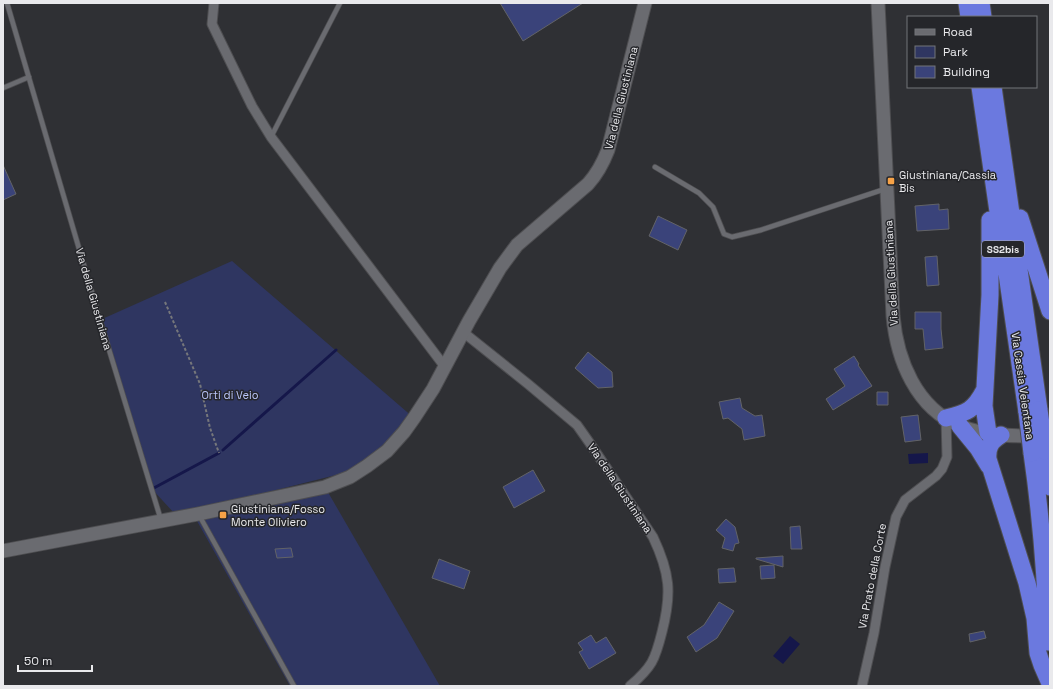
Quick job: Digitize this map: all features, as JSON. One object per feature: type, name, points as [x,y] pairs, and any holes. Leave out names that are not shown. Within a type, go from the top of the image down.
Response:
[{"type":"highway","points":[[967,3],[969,16]]},
{"type":"highway","points":[[981,3],[983,16]]},
{"type":"highway","name":"Via Cassia Veientana","points":[[980,88],[1039,452],[1039,499],[1045,561],[1049,684]]},
{"type":"highway","name":"Via Cassia Veientana","points":[[993,88],[1005,173],[1033,411]]},
{"type":"highway","points":[[991,162],[991,278],[984,410],[994,434],[993,440],[989,447],[988,456],[1027,583],[1035,618],[1038,653],[1049,684]]},
{"type":"highway","points":[[1005,173],[1050,311]]},
{"type":"highway","points":[[984,391],[979,401],[972,409],[964,413],[953,422],[978,448],[990,466]]},
{"type":"highway","name":"Via Cassia Veientana","points":[[1039,452],[1050,488]]},
{"type":"street","points":[[214,3],[212,24],[252,106],[271,137],[445,367]]},
{"type":"street","name":"Via della Giustiniana","points":[[3,551],[325,488],[350,477],[387,451],[408,426],[433,389],[463,332],[500,268],[518,245],[588,184],[600,168],[608,150],[645,3]]},
{"type":"street","name":"Via della Giustiniana","points":[[878,3],[893,316],[897,346],[905,369],[913,384],[931,406],[953,422],[994,434],[1050,435]]},
{"type":"street","name":"Via della Giustiniana","points":[[463,332],[577,425],[653,537],[661,554],[668,583],[669,598],[667,612],[654,659],[641,676],[630,686]]},
{"type":"street","name":"Via Prato della Corte","points":[[862,686],[874,633],[885,567],[896,517],[905,500],[936,476],[942,469],[947,457],[953,422]]},
{"type":"lane","name":"Via della Giustiniana","points":[[7,3],[100,320],[161,520]]},
{"type":"lane","points":[[271,137],[340,3]]},
{"type":"lane","points":[[3,88],[29,76]]},
{"type":"lane","points":[[655,167],[699,193],[713,207],[724,234],[732,238],[887,189]]},
{"type":"lane","points":[[198,514],[294,686]]},
{"type":"path","points":[[165,302],[200,384],[210,428],[219,453]]},
{"type":"green space","name":"Orti di Veio","points":[[232,261],[414,418],[407,427],[360,464],[344,473],[174,513],[152,489],[100,320]]},
{"type":"green space","points":[[325,487],[440,686],[290,686],[197,521]]},
{"type":"shaded area","points":[[928,453],[928,463],[909,464],[908,454]]},
{"type":"shaded area","points":[[790,636],[800,644],[783,664],[773,656]]},
{"type":"building","points":[[500,3],[583,3],[523,41]]},
{"type":"building","points":[[3,165],[16,194],[3,200]]},
{"type":"building","points":[[939,204],[939,210],[948,209],[949,229],[917,231],[915,206]]},
{"type":"building","points":[[658,216],[687,230],[678,250],[649,236]]},
{"type":"building","points":[[937,256],[939,285],[927,286],[925,257]]},
{"type":"building","points":[[915,312],[941,312],[943,348],[925,350],[923,329],[915,329]]},
{"type":"building","points":[[588,352],[612,372],[613,387],[598,388],[575,368]]},
{"type":"building","points":[[854,356],[859,364],[858,365],[872,386],[833,410],[826,399],[845,386],[834,369]]},
{"type":"building","points":[[877,392],[888,392],[888,405],[877,405]]},
{"type":"building","points":[[740,398],[742,408],[755,416],[762,415],[765,436],[744,440],[742,429],[728,418],[723,419],[719,402]]},
{"type":"building","points":[[918,415],[921,440],[905,442],[901,417]]},
{"type":"building","points":[[533,470],[545,491],[514,508],[503,487]]},
{"type":"building","points":[[726,519],[735,527],[739,543],[735,544],[733,551],[722,548],[725,538],[716,530]]},
{"type":"building","points":[[800,526],[802,549],[791,549],[790,527]]},
{"type":"building","points":[[291,548],[293,557],[277,558],[275,549]]},
{"type":"building","points":[[783,556],[783,567],[756,559],[756,558]]},
{"type":"building","points":[[439,559],[470,571],[464,589],[432,578]]},
{"type":"building","points":[[774,565],[775,578],[761,579],[760,566]]},
{"type":"building","points":[[734,568],[736,582],[719,583],[718,569]]},
{"type":"building","points":[[719,602],[734,611],[717,638],[696,652],[687,637],[704,625]]},
{"type":"building","points":[[984,631],[986,638],[970,642],[969,634]]},
{"type":"building","points":[[591,635],[596,643],[606,637],[616,653],[589,669],[579,652],[583,650],[578,643]]},
{"type":"waterway","points":[[223,450],[336,350]]},
{"type":"waterway","points":[[152,489],[219,453]]},
{"type":"place","name":"Giustiniana/Cassia Bis","points":[[891,181]]},
{"type":"place","name":"Giustiniana/Fosso Monte Oliviero","points":[[223,515]]}]
